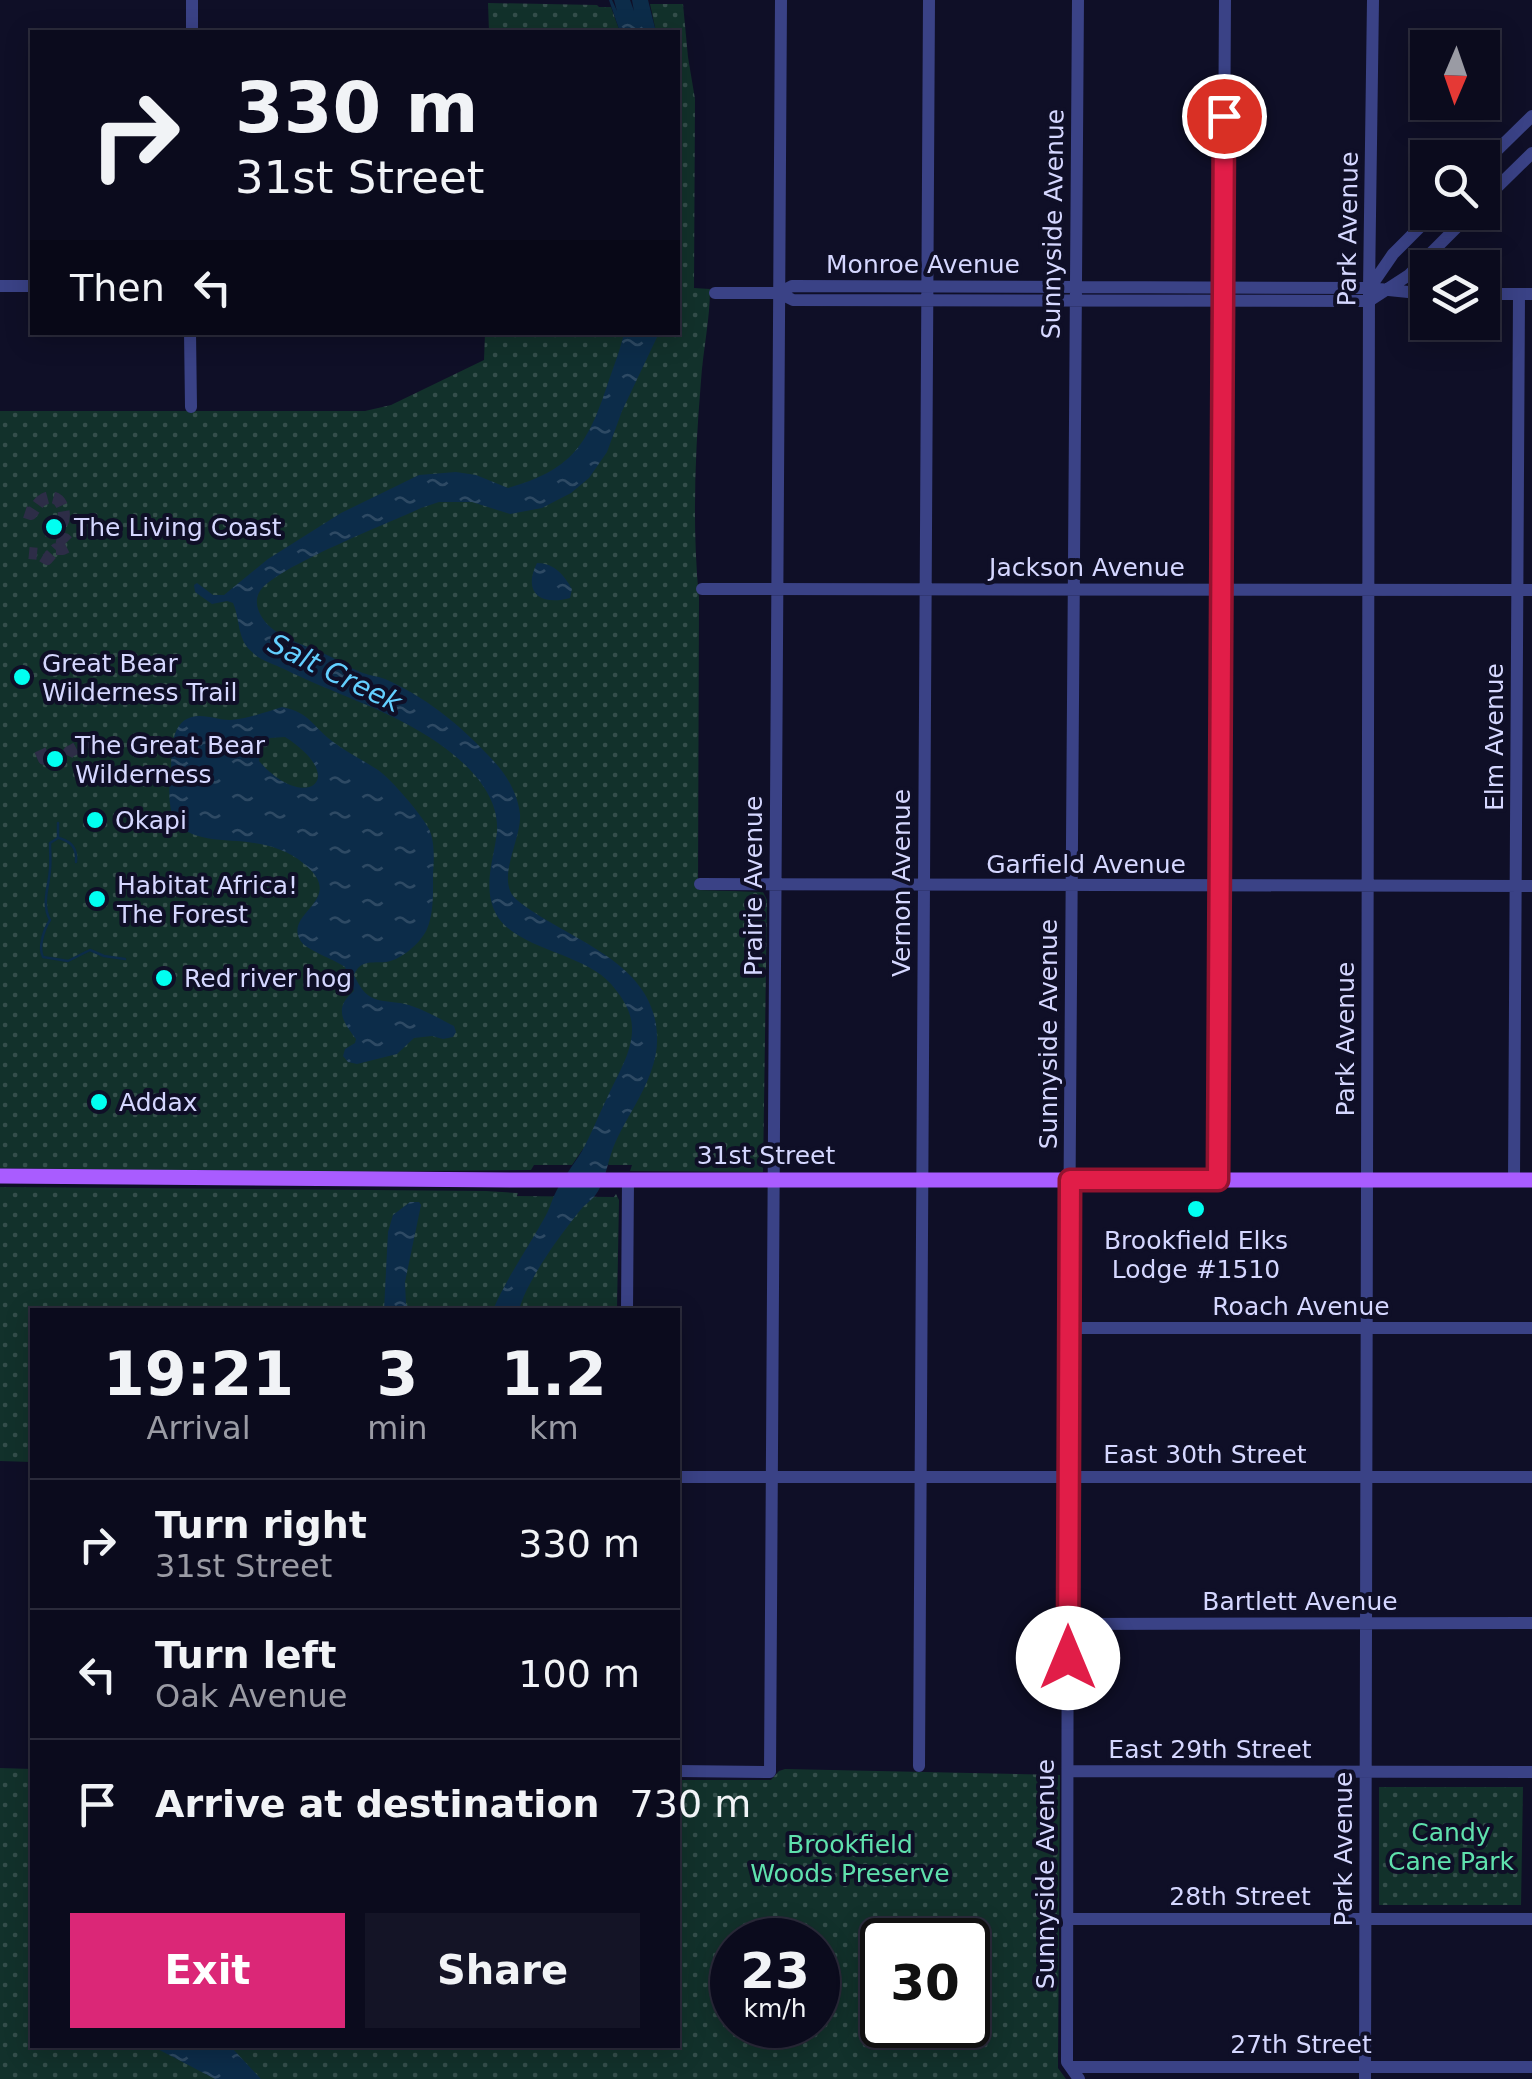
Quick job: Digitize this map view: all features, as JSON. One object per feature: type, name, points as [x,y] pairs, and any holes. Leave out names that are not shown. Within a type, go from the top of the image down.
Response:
[{"type":"main road","name":"31st Street","points":[[0,1176],[1532,1180]]},
{"type":"street","points":[[192,0],[192,30]]},
{"type":"street","name":"Prairie Avenue","points":[[680,1772],[770,1772],[781,0]]},
{"type":"street","name":"Vernon Avenue","points":[[919,1766],[929,0]]},
{"type":"street","name":"Sunnyside Avenue","points":[[1075,2073],[1067,2062],[1078,0]]},
{"type":"street","points":[[1218,1180],[1225,0]]},
{"type":"street","name":"Park Avenue","points":[[1364,2073],[1373,0]]},
{"type":"street","points":[[1500,147],[1532,116]]},
{"type":"street","points":[[1500,184],[1532,153]]},
{"type":"street","points":[[1369,295],[1393,254],[1417,230]]},
{"type":"street","points":[[1369,295],[1388,289],[1409,275],[1454,230]]},
{"type":"street","points":[[0,286],[30,286]]},
{"type":"street","points":[[1388,289],[1410,292]]},
{"type":"street","name":"Monroe Avenue","points":[[715,293],[779,293],[792,300],[927,293],[1369,295]]},
{"type":"street","points":[[1500,294],[1526,294]]},
{"type":"street","name":"Elm Avenue","points":[[1514,1180],[1516,886],[1525,590],[1526,294]]},
{"type":"street","points":[[190,335],[191,407]]},
{"type":"street","name":"Jackson Avenue","points":[[702,590],[1525,590]]},
{"type":"street","name":"Garfield Avenue","points":[[700,884],[1532,886]]},
{"type":"street","points":[[620,1180],[627,1308]]},
{"type":"street","name":"Roach Avenue","points":[[1069,1328],[1532,1328]]},
{"type":"street","name":"East 30th Street","points":[[680,1477],[1532,1476]]},
{"type":"street","name":"Bartlett Avenue","points":[[1068,1624],[1532,1623]]},
{"type":"street","name":"East 29th Street","points":[[1068,1771],[1532,1772]]},
{"type":"street","name":"28th Street","points":[[1068,1919],[1532,1919]]},
{"type":"street","name":"27th Street","points":[[1075,2073],[1364,2073],[1532,2067]]},
{"type":"green space","points":[[488,3],[611,7],[619,30],[489,30]]},
{"type":"green space","points":[[650,4],[683,4],[695,99],[694,288],[710,289],[695,490],[699,598],[698,890],[763,892],[767,900],[763,1172],[630,1171],[632,1165],[609,1165],[583,1149],[572,1165],[534,1165],[531,1170],[0,1168],[0,411],[365,411],[391,405],[484,360],[485,335],[680,335],[680,30],[656,30]]},
{"type":"green space","points":[[0,1187],[486,1191],[518,1193],[517,1196],[616,1194],[619,1200],[617,1308],[30,1308],[30,1462],[0,1461]]},
{"type":"green space","name":"Brookfield Woods Preserve","points":[[0,1768],[30,1769],[30,2048],[680,2048],[680,1780],[771,1780],[785,1769],[1060,1775],[1058,2068],[1066,2079],[0,2079]]},
{"type":"green space","name":"Candy Cane Park","points":[[1379,1787],[1523,1787],[1521,1905],[1379,1905]]},
{"type":"water","points":[[609,0],[617,11],[614,0],[630,0],[634,11],[632,0],[648,0],[656,30],[619,30]]},
{"type":"water","name":"Salt Creek","points":[[623,335],[658,335],[607,452],[589,478],[571,493],[542,508],[510,514],[472,502],[439,502],[421,508],[287,570],[260,591],[257,602],[260,613],[274,630],[427,702],[488,755],[509,781],[520,814],[508,871],[511,892],[537,914],[625,970],[641,988],[652,1010],[657,1036],[653,1066],[613,1148],[601,1186],[546,1257],[520,1308],[494,1308],[586,1144],[623,1065],[632,1032],[629,1012],[615,989],[599,974],[518,935],[496,914],[489,883],[496,817],[485,789],[465,765],[412,727],[258,657],[243,641],[233,603],[212,604],[195,592],[194,585],[197,583],[213,595],[224,595],[268,559],[341,513],[419,475],[456,472],[476,475],[508,488],[547,473],[574,453],[592,425]]},
{"type":"water","points":[[537,563],[549,565],[562,575],[572,589],[570,598],[550,600],[537,595],[532,582]]},
{"type":"water","points":[[282,707],[299,713],[337,745],[378,770],[429,829],[434,864],[427,929],[404,954],[392,961],[363,965],[354,975],[372,998],[414,1007],[454,1026],[453,1037],[414,1038],[397,1054],[357,1064],[348,1062],[343,1056],[345,1049],[356,1039],[342,1015],[344,1003],[354,991],[345,967],[303,944],[297,930],[318,896],[320,887],[315,876],[286,852],[260,844],[196,835],[178,824],[172,814],[172,751],[175,734],[183,721],[200,716],[237,719]],"holes":[[[285,737],[305,752],[318,777],[314,785],[305,788],[276,777],[259,761],[260,745],[270,738]]]},
{"type":"water","points":[[410,1202],[421,1205],[405,1282],[408,1308],[384,1308],[388,1232],[393,1215]]},
{"type":"water","points":[[156,2048],[231,2048],[261,2079],[215,2079]]},
{"type":"waterway","points":[[58,823],[58,838],[50,843],[46,901],[50,920],[42,938],[43,957],[68,961],[90,950],[125,959]]},
{"type":"waterway","points":[[59,838],[73,846],[76,862]]},
{"type":"tunnel","points":[[25,512],[31,514],[47,498],[56,499],[64,516],[51,536],[68,542],[67,547],[56,549],[47,559],[29,553]]},
{"type":"tunnel","points":[[19,676],[25,677]]},
{"type":"tunnel","points":[[40,750],[44,759],[65,760],[87,738]]},
{"type":"place","name":"The Living Coast","points":[[54,527]]},
{"type":"place","name":"Great Bear Wilderness Trail","points":[[22,677]]},
{"type":"place","name":"The Great Bear Wilderness","points":[[55,759]]},
{"type":"place","name":"Okapi","points":[[95,820]]},
{"type":"place","name":"Habitat Africa! The Forest","points":[[97,899]]},
{"type":"place","name":"Red river hog","points":[[164,978]]},
{"type":"place","name":"Addax","points":[[99,1102]]},
{"type":"place","name":"Brookfield Elks Lodge #1510","points":[[1196,1209]]},
{"type":"route","points":[[1068,1658],[1070,1180],[1218,1180],[1224,116]]}]
